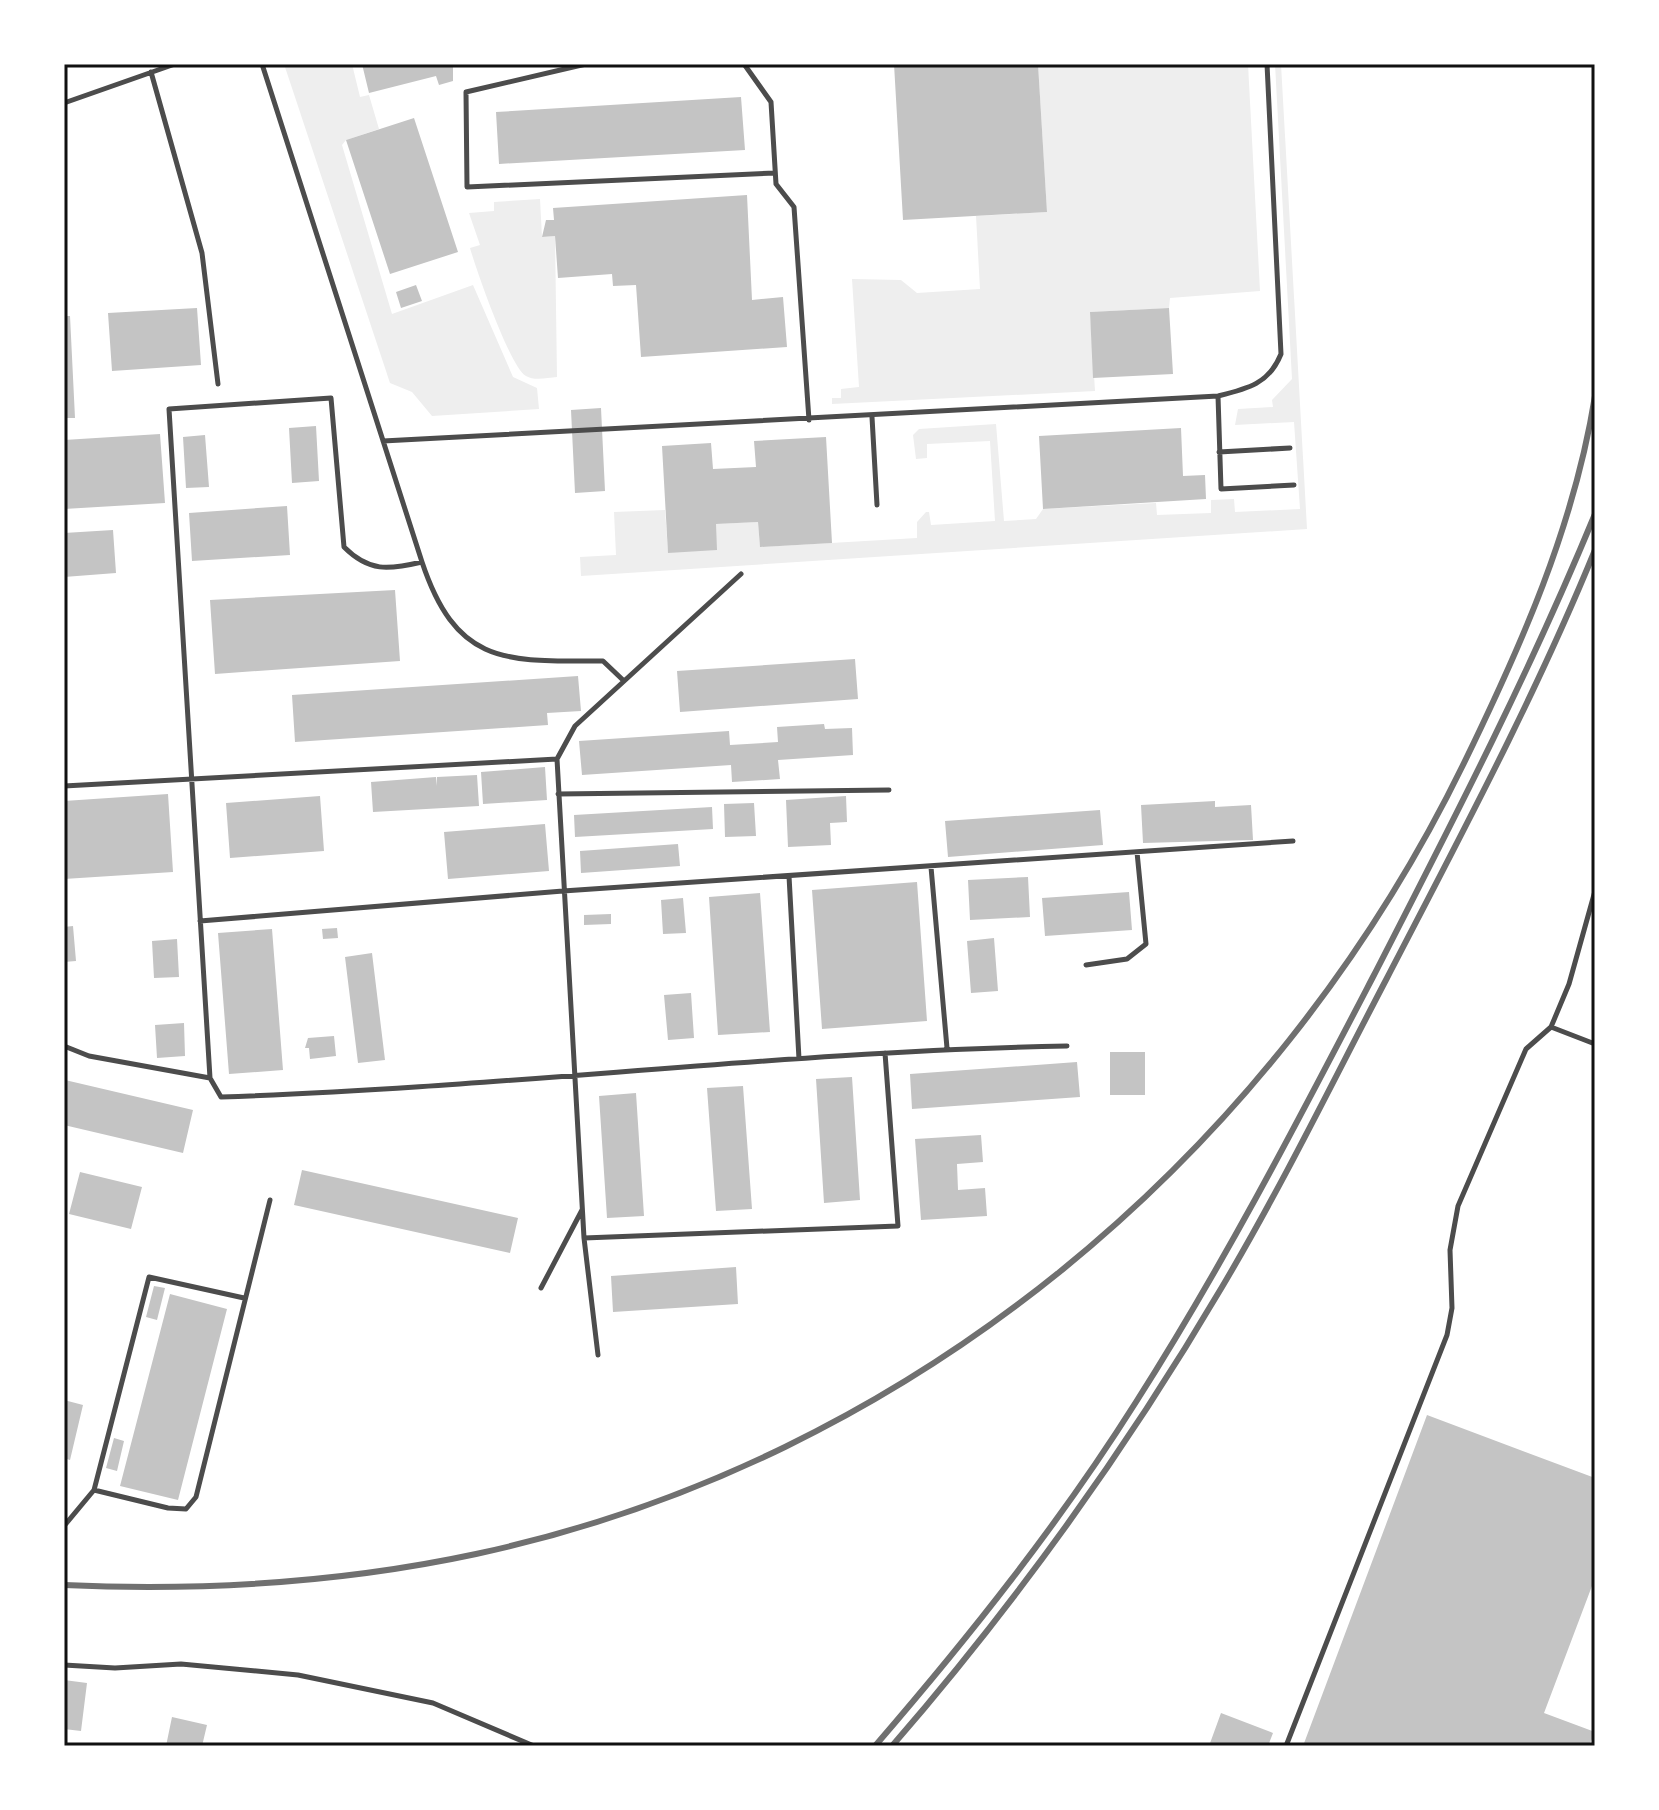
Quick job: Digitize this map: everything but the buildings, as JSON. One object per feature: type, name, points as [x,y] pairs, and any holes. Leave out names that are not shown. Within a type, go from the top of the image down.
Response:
[{"type":"lane","points":[[64,103],[175,64]]},
{"type":"lane","points":[[262,64],[422,562],[447,618],[475,645],[519,660],[603,661],[624,681]]},
{"type":"lane","points":[[586,64],[466,92],[467,187],[775,173]]},
{"type":"lane","points":[[744,64],[771,102],[776,184],[794,207],[809,420]]},
{"type":"lane","points":[[383,441],[1218,396],[1254,387],[1274,371],[1281,354],[1267,64]]},
{"type":"lane","points":[[151,72],[202,253],[218,384]]},
{"type":"lane","points":[[1218,396],[1221,489],[1294,485]]},
{"type":"lane","points":[[422,562],[394,569],[361,564],[344,547],[331,398],[169,409],[210,1078],[221,1097],[344,1093],[947,1048],[1067,1046]]},
{"type":"lane","points":[[872,417],[877,505]]},
{"type":"lane","points":[[1219,452],[1290,448]]},
{"type":"lane","points":[[598,1355],[584,1238],[557,759],[575,726],[741,574]]},
{"type":"lane","points":[[64,786],[557,759]]},
{"type":"lane","points":[[558,794],[889,790]]},
{"type":"lane","points":[[200,921],[563,891],[1293,841]]},
{"type":"lane","points":[[1086,965],[1127,959],[1146,944],[1137,852]]},
{"type":"lane","points":[[931,867],[947,1048]]},
{"type":"lane","points":[[789,876],[799,1060]]},
{"type":"lane","points":[[1286,1746],[1447,1335],[1452,1308],[1450,1250],[1458,1206],[1526,1049],[1551,1027],[1569,984],[1595,891]]},
{"type":"lane","points":[[1551,1027],[1595,1044]]},
{"type":"lane","points":[[64,1046],[89,1056],[210,1078]]},
{"type":"lane","points":[[584,1238],[898,1226],[885,1053]]},
{"type":"lane","points":[[94,1490],[168,1508],[186,1509],[196,1497],[270,1200]]},
{"type":"lane","points":[[541,1288],[583,1209]]},
{"type":"lane","points":[[64,1526],[94,1490],[149,1277],[244,1298]]},
{"type":"lane","points":[[64,1665],[115,1668],[181,1664],[298,1675],[433,1703],[534,1746]]},
{"type":"shaded area","points":[[284,64],[352,64],[360,97],[369,95],[379,129],[346,140],[342,145],[392,314],[473,285],[513,377],[537,388],[539,409],[432,416],[412,392],[390,383]]},
{"type":"shaded area","points":[[1038,64],[1248,64],[1260,291],[1170,298],[1169,308],[1090,312],[1095,391],[832,404],[832,398],[841,398],[841,389],[859,387],[852,279],[901,280],[917,293],[980,289],[976,216],[1047,212]]},
{"type":"shaded area","points":[[1275,64],[1281,64],[1307,529],[581,576],[580,557],[616,555],[614,512],[665,510],[668,552],[716,524],[758,522],[760,547],[917,538],[917,522],[926,512],[929,512],[931,525],[995,521],[990,441],[927,444],[927,458],[916,459],[913,435],[919,429],[996,424],[1004,521],[1036,519],[1043,509],[1156,503],[1157,515],[1211,513],[1211,500],[1234,499],[1235,512],[1300,509],[1294,422],[1235,425],[1238,409],[1273,407],[1272,400],[1292,379]]},
{"type":"shaded area","points":[[540,199],[542,237],[555,236],[557,377],[537,379],[529,378],[519,369],[494,316],[470,248],[480,245],[469,213],[494,211],[494,202]]},
{"type":"railway","points":[[64,1585],[167,1587],[271,1583],[374,1572],[476,1554],[635,1510],[785,1447],[928,1367],[1060,1272],[1180,1163],[1289,1041],[1383,908],[1463,765],[1525,630],[1574,492],[1595,396]]},
{"type":"railway","points":[[875,1746],[979,1621],[1076,1492],[1200,1297],[1289,1137],[1432,861],[1517,689],[1595,514]]},
{"type":"railway","points":[[892,1746],[982,1637],[1068,1524],[1147,1407],[1222,1287],[1286,1172],[1469,819],[1522,713],[1595,550]]}]
